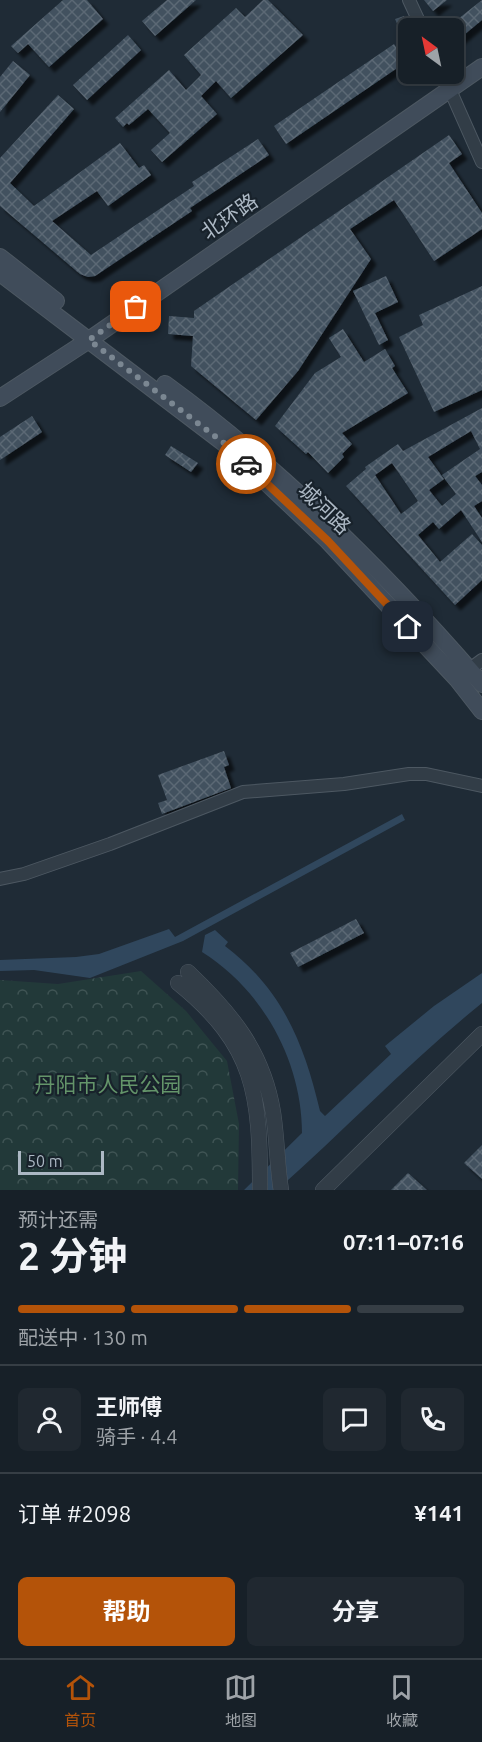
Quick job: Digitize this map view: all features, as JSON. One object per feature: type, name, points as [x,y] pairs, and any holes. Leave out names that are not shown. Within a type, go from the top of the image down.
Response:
[{"type":"main road","name":"北环路","points":[[0,398],[94,337],[482,67]]},
{"type":"main road","name":"城河路","points":[[0,257],[229,447],[469,669],[482,684]]},
{"type":"main road","name":"城河路","points":[[0,273],[94,337]]},
{"type":"main road","name":"城河路","points":[[469,669],[482,711]]},
{"type":"street","points":[[409,0],[417,18]]},
{"type":"street","points":[[447,84],[482,162]]},
{"type":"street","points":[[0,879],[24,874],[110,844],[243,792],[344,784],[410,774],[426,774],[482,786]]},
{"type":"street","points":[[260,1190],[257,1104],[243,1058],[227,1031],[183,977],[222,1005],[251,1047],[263,1073],[273,1112],[281,1189]]},
{"type":"street","points":[[323,1190],[482,1034]]},
{"type":"green space","name":"丹阳市人民公园","points":[[141,971],[186,1011],[227,1061],[239,1124],[238,1190],[0,1190],[0,980],[58,984]]},
{"type":"water","points":[[402,814],[405,820],[183,941],[90,978],[34,970],[0,971],[0,960],[99,954],[169,929],[175,937]]},
{"type":"water","points":[[215,930],[228,942],[225,946],[262,980],[288,1019],[314,1086],[320,1111],[325,1116],[391,1054],[385,1046],[434,1006],[482,973],[482,1003],[429,1048],[277,1190],[244,1190],[302,1133],[300,1106],[295,1080],[275,1030],[243,986],[202,952],[205,935]]},
{"type":"building","points":[[63,0],[87,0],[103,19],[49,67],[28,44],[18,53],[11,46]]},
{"type":"building","points":[[167,0],[196,0],[155,36],[142,21]]},
{"type":"building","points":[[263,0],[268,0],[303,35],[231,98],[216,81],[201,96],[217,114],[162,162],[151,150],[170,133],[148,109],[129,125],[127,123],[123,127],[115,118],[169,70],[186,90],[201,75],[184,55],[236,8],[245,17]]},
{"type":"building","points":[[424,0],[447,0],[433,11]]},
{"type":"building","points":[[482,0],[482,20],[464,35],[464,18],[459,18]]},
{"type":"building","points":[[128,35],[141,50],[87,100],[73,85]]},
{"type":"building","points":[[394,44],[398,50],[398,67],[286,144],[274,126]]},
{"type":"building","points":[[13,61],[30,75],[0,112],[0,77]]},
{"type":"building","points":[[58,95],[74,109],[10,183],[34,206],[120,143],[139,168],[144,165],[151,175],[108,206],[97,191],[52,221],[91,255],[194,186],[192,182],[258,139],[269,155],[190,208],[192,211],[95,276],[88,277],[80,274],[0,206],[0,158]]},
{"type":"building","points":[[449,135],[462,154],[449,163],[482,213],[482,229],[434,261],[394,200],[350,229],[371,259],[298,371],[256,420],[191,366],[193,336],[168,334],[169,316],[194,318],[194,311]]},
{"type":"building","points":[[386,276],[398,302],[375,313],[388,340],[379,345],[353,291]]},
{"type":"building","points":[[482,286],[482,390],[434,412],[399,337],[423,325],[419,315]]},
{"type":"building","points":[[343,329],[364,362],[385,349],[395,366],[392,368],[408,393],[342,433],[352,444],[342,454],[344,457],[328,473],[308,452],[306,454],[275,426],[315,373],[341,357],[329,338]]},
{"type":"building","points":[[482,408],[482,472],[475,476],[482,485],[482,501],[474,506],[482,518],[482,542],[461,510],[439,529],[433,522],[418,535],[440,562],[472,534],[482,545],[482,580],[455,605],[346,486],[366,469],[365,467],[398,444],[403,451]],"holes":[[[471,431],[480,449],[442,475],[456,494],[442,506],[429,490],[444,479],[428,457]],[[392,463],[418,501],[401,514],[375,475]]]},
{"type":"building","points":[[32,416],[42,432],[0,460],[0,437]]},
{"type":"building","points":[[171,446],[198,463],[191,472],[165,455]]},
{"type":"building","points":[[224,751],[229,765],[224,767],[231,788],[162,814],[158,803],[167,800],[158,775]]},
{"type":"building","points":[[356,919],[364,933],[298,967],[290,953]]},
{"type":"building","points":[[482,1145],[482,1179],[464,1163]]},
{"type":"building","points":[[408,1173],[427,1190],[391,1190]]},
{"type":"way so far","points":[[136,307],[89,340],[229,447],[246,464]]},
{"type":"route","points":[[246,464],[328,541],[408,627]]}]
